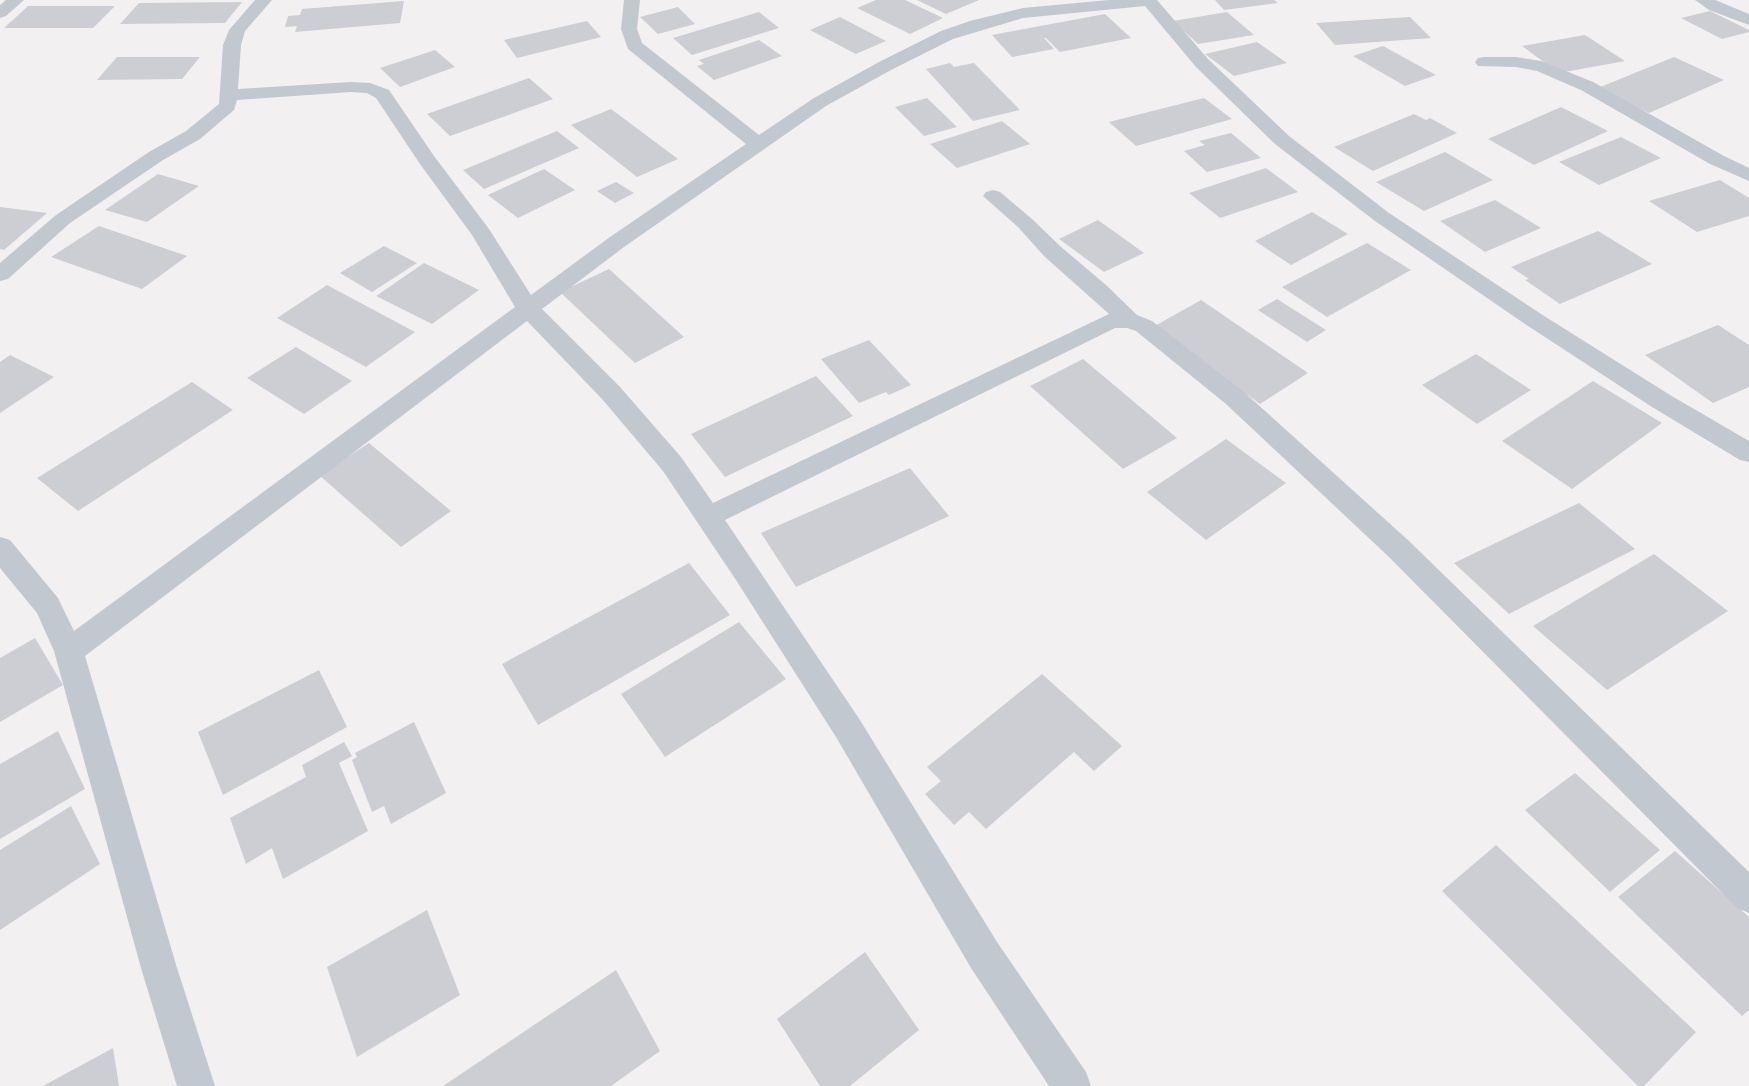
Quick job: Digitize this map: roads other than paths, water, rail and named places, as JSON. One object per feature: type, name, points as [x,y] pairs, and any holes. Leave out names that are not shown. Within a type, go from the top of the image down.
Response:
[{"type":"street","points":[[0,13],[16,0]]},
{"type":"street","points":[[0,274],[63,219],[156,156],[193,135],[228,106],[232,45],[238,30],[264,0]]},
{"type":"street","points":[[632,0],[628,29],[634,45],[758,144]]},
{"type":"street","points":[[1703,0],[1715,7],[1749,20]]},
{"type":"street","points":[[69,651],[617,242],[758,144],[828,98],[885,66],[947,35],[992,20],[1023,13],[1149,1],[1162,19],[1202,63],[1282,140],[1382,217],[1533,319],[1661,401],[1749,454]]},
{"type":"street","points":[[1484,62],[1516,62],[1541,66],[1587,86],[1694,147],[1749,175]]},
{"type":"street","points":[[230,95],[351,87],[370,88],[383,94],[426,160],[482,233],[528,309],[611,393],[666,457],[708,517],[842,719],[984,955],[1072,1086]]},
{"type":"street","points":[[993,196],[1025,223],[1052,251],[1098,290],[1129,320],[1144,326],[1236,398],[1399,549],[1749,896]]},
{"type":"street","points":[[708,517],[1111,321],[1129,320]]},
{"type":"street","points":[[0,548],[48,606],[69,651],[151,941],[196,1086]]}]
